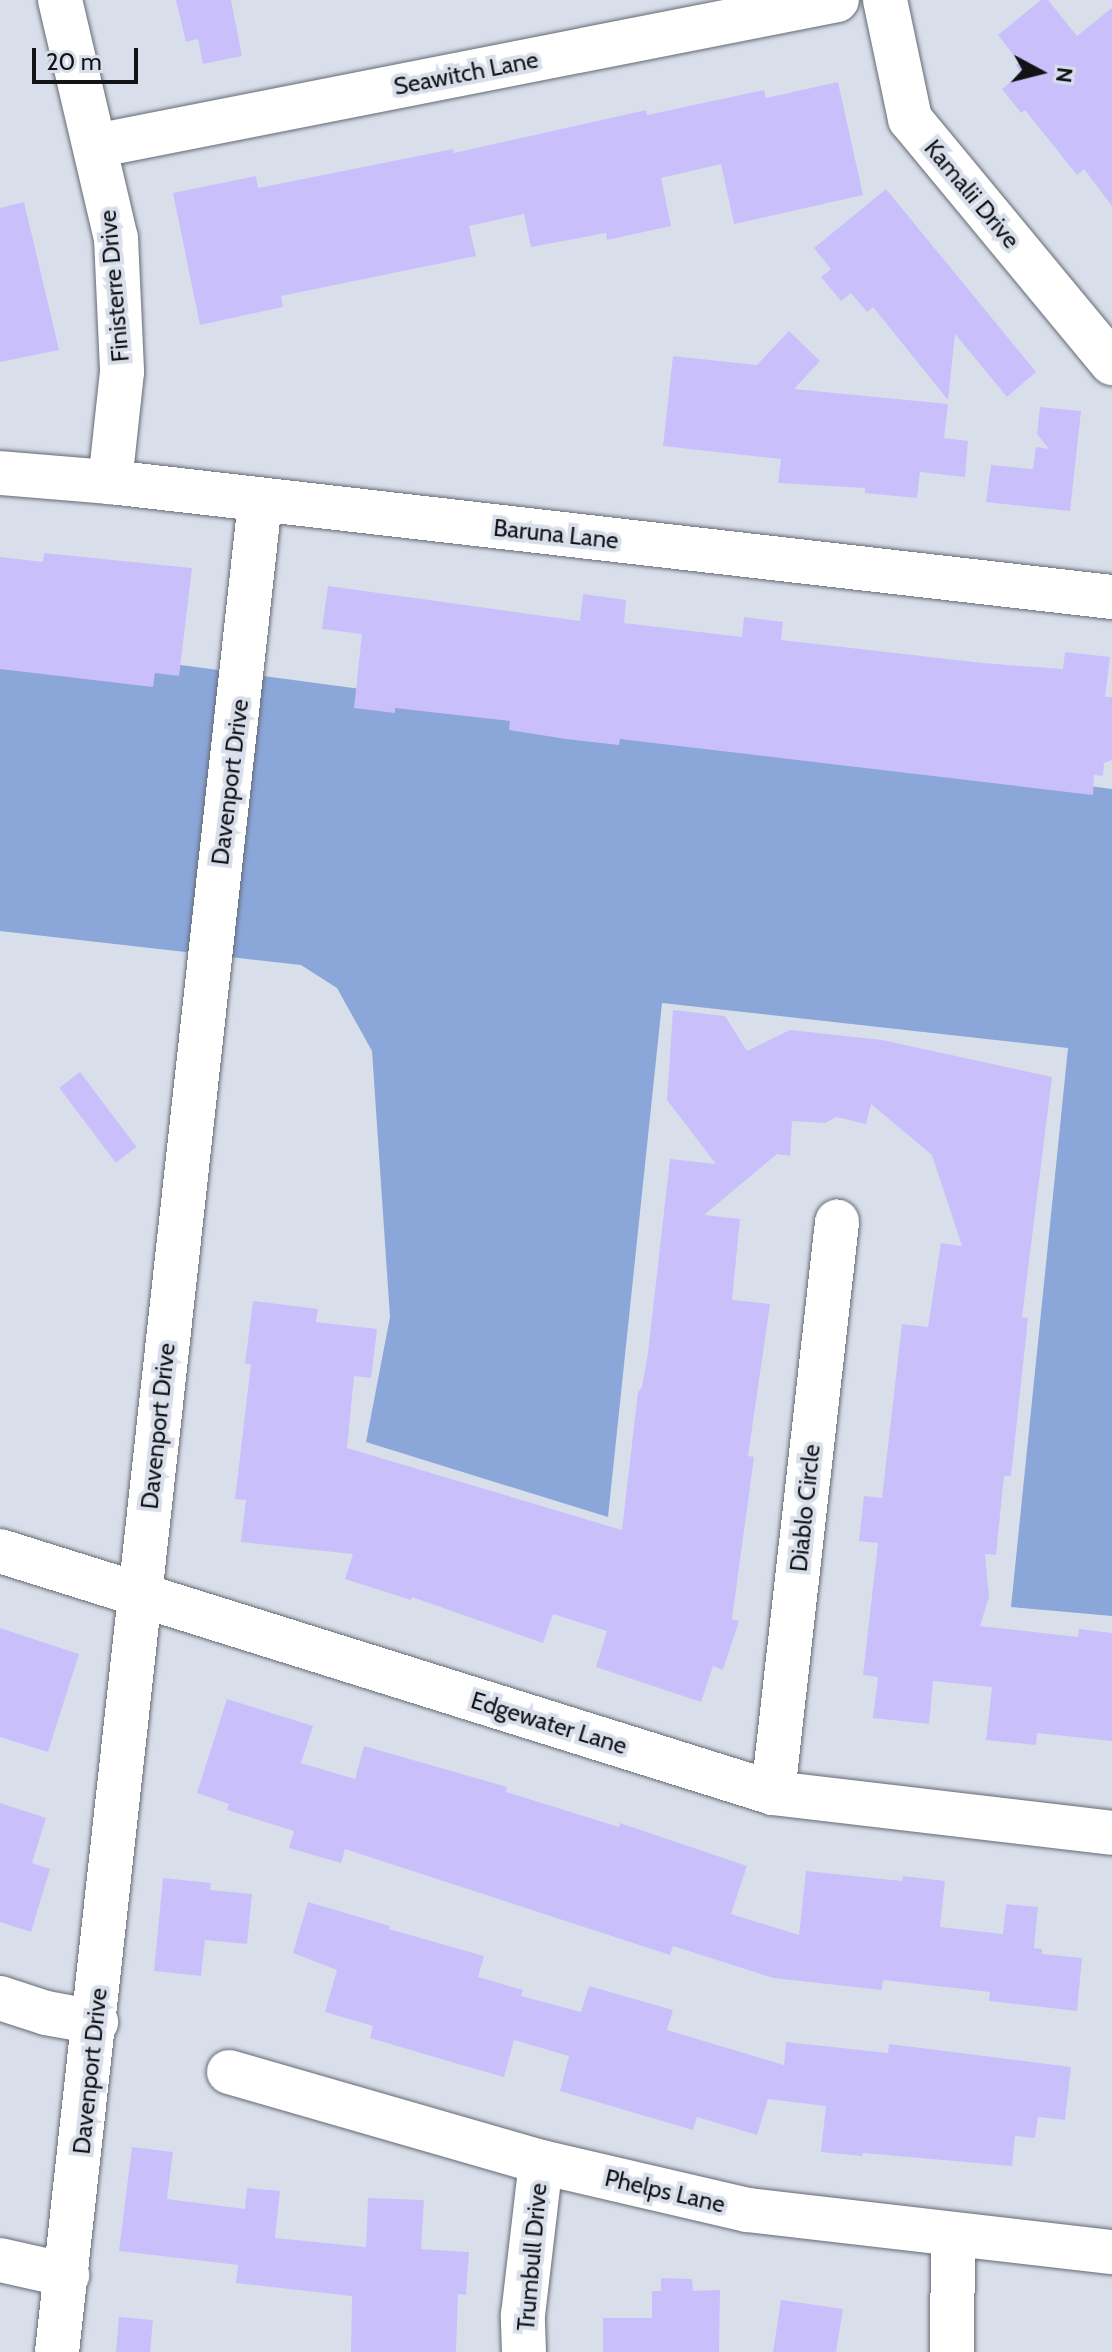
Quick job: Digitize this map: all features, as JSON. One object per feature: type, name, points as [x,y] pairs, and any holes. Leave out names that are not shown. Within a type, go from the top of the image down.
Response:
[{"type":"street","name":"Finisterre Drive","points":[[60,0],[116,238],[122,372],[110,482]]},
{"type":"street","name":"Seawitch Lane","points":[[95,146],[837,0]]},
{"type":"street","name":"Kamalii Drive","points":[[885,0],[910,119],[1112,363]]},
{"type":"street","name":"Baruna Lane","points":[[0,473],[110,482],[1112,597]]},
{"type":"street","name":"Davenport Drive","points":[[57,2352],[96,2022],[260,501]]},
{"type":"street","name":"Diablo Circle","points":[[773,1793],[837,1222]]},
{"type":"street","name":"Edgewater Lane","points":[[0,1551],[773,1793],[1112,1833]]},
{"type":"street","points":[[0,1998],[46,2013],[96,2022]]},
{"type":"street","name":"Phelps Lane","points":[[229,2072],[541,2162],[747,2210],[1112,2252]]},
{"type":"street","name":"Trumbull Drive","points":[[524,2352],[523,2315],[541,2162]]},
{"type":"street","points":[[952,2352],[953,2235]]},
{"type":"street","points":[[0,2260],[67,2275]]},
{"type":"water","points":[[0,641],[1112,789],[1112,1616],[1011,1607],[1068,1048],[662,1003],[608,1517],[366,1442],[390,1317],[372,1051],[337,988],[301,965],[0,931]]},
{"type":"building","points":[[176,0],[231,0],[242,56],[203,64],[198,39],[186,42]]},
{"type":"building","points":[[1041,0],[1048,0],[1077,36],[1112,8],[1112,206],[1084,169],[1077,175],[1025,110],[1021,113],[1002,89],[1021,73],[1016,65],[1019,62],[998,35]]},
{"type":"building","points":[[838,82],[863,195],[734,224],[721,164],[661,178],[671,226],[607,240],[606,233],[531,247],[524,214],[469,226],[476,256],[281,296],[283,307],[200,325],[173,193],[256,176],[258,188],[453,149],[454,153],[646,110],[647,115],[764,90],[766,98]]},
{"type":"building","points":[[886,189],[1036,372],[1007,397],[955,334],[948,400],[873,307],[867,312],[851,293],[841,301],[821,277],[831,269],[814,248]]},
{"type":"building","points":[[24,202],[59,350],[0,362],[0,208]]},
{"type":"building","points":[[789,331],[820,361],[794,389],[948,404],[944,438],[968,441],[965,477],[920,472],[917,498],[865,493],[865,488],[778,483],[781,459],[663,446],[673,356],[757,365]]},
{"type":"building","points":[[1040,407],[1081,411],[1070,511],[986,502],[991,465],[1033,469],[1036,447],[1049,449],[1037,434]]},
{"type":"building","points":[[44,553],[192,568],[179,676],[155,673],[153,687],[0,669],[0,557],[43,562]]},
{"type":"building","points":[[328,586],[580,621],[583,594],[626,600],[624,623],[742,637],[744,617],[783,622],[781,640],[983,663],[1063,669],[1065,652],[1110,657],[1105,697],[1112,697],[1112,760],[1104,763],[1103,776],[1094,775],[1093,795],[620,739],[619,745],[566,739],[509,730],[510,721],[395,708],[395,713],[354,708],[362,634],[322,629]]},
{"type":"building","points":[[673,1010],[725,1016],[747,1051],[790,1030],[882,1040],[1052,1077],[1022,1317],[1028,1318],[1011,1476],[1004,1476],[996,1555],[985,1554],[989,1597],[980,1626],[1078,1637],[1079,1629],[1112,1633],[1112,1741],[1037,1733],[1036,1745],[986,1740],[992,1687],[933,1681],[929,1724],[873,1718],[878,1677],[863,1675],[878,1543],[859,1541],[864,1496],[882,1498],[902,1324],[928,1327],[941,1243],[962,1246],[932,1155],[871,1104],[866,1124],[836,1117],[825,1123],[792,1121],[790,1156],[777,1154],[704,1215],[740,1219],[732,1300],[770,1304],[748,1456],[754,1457],[732,1619],[739,1621],[723,1670],[713,1666],[701,1702],[596,1667],[607,1631],[553,1614],[543,1643],[412,1597],[411,1600],[345,1579],[353,1554],[241,1542],[246,1500],[235,1499],[251,1364],[245,1364],[253,1301],[318,1309],[316,1322],[377,1329],[371,1378],[354,1376],[347,1448],[622,1530],[638,1392],[642,1387],[648,1353],[670,1159],[716,1164],[667,1100]]},
{"type":"building","points":[[80,1072],[137,1147],[116,1163],[59,1088]]},
{"type":"building","points":[[0,1628],[79,1654],[48,1752],[0,1737]]},
{"type":"building","points":[[227,1699],[313,1726],[301,1763],[355,1779],[364,1746],[507,1787],[506,1792],[619,1827],[620,1823],[747,1866],[731,1914],[799,1935],[806,1871],[902,1881],[903,1876],[945,1881],[940,1927],[1003,1934],[1006,1904],[1038,1907],[1034,1948],[1042,1949],[1042,1954],[1082,1958],[1077,2011],[989,2001],[990,1992],[883,1980],[882,1990],[773,1978],[673,1946],[670,1955],[345,1849],[341,1863],[289,1848],[294,1831],[227,1810],[229,1804],[197,1793]]},
{"type":"building","points":[[0,1803],[46,1818],[32,1863],[50,1869],[31,1932],[0,1922]]},
{"type":"building","points":[[163,1878],[211,1883],[210,1890],[252,1894],[247,1944],[205,1940],[201,1976],[154,1971]]},
{"type":"building","points":[[308,1902],[484,1956],[478,1977],[523,1990],[521,1996],[581,2012],[589,1986],[673,2010],[667,2030],[784,2065],[786,2042],[888,2053],[889,2044],[1071,2067],[1065,2120],[1038,2117],[1035,2138],[1015,2136],[1012,2166],[863,2153],[862,2156],[821,2152],[826,2106],[768,2099],[757,2135],[697,2117],[693,2130],[560,2091],[569,2056],[514,2040],[504,2077],[465,2066],[370,2038],[373,2026],[325,2012],[337,1970],[293,1953]]},
{"type":"building","points":[[132,2147],[173,2152],[167,2199],[245,2209],[247,2188],[280,2191],[275,2238],[366,2247],[368,2198],[424,2200],[421,2249],[469,2252],[466,2295],[458,2294],[456,2352],[351,2352],[352,2296],[236,2283],[238,2265],[119,2251]]},
{"type":"building","points":[[661,2278],[692,2279],[693,2291],[720,2290],[719,2352],[603,2352],[603,2318],[652,2318],[652,2291],[661,2291]]},
{"type":"building","points":[[781,2300],[843,2309],[836,2352],[773,2352]]},
{"type":"building","points":[[119,2317],[153,2320],[150,2352],[116,2352]]}]
